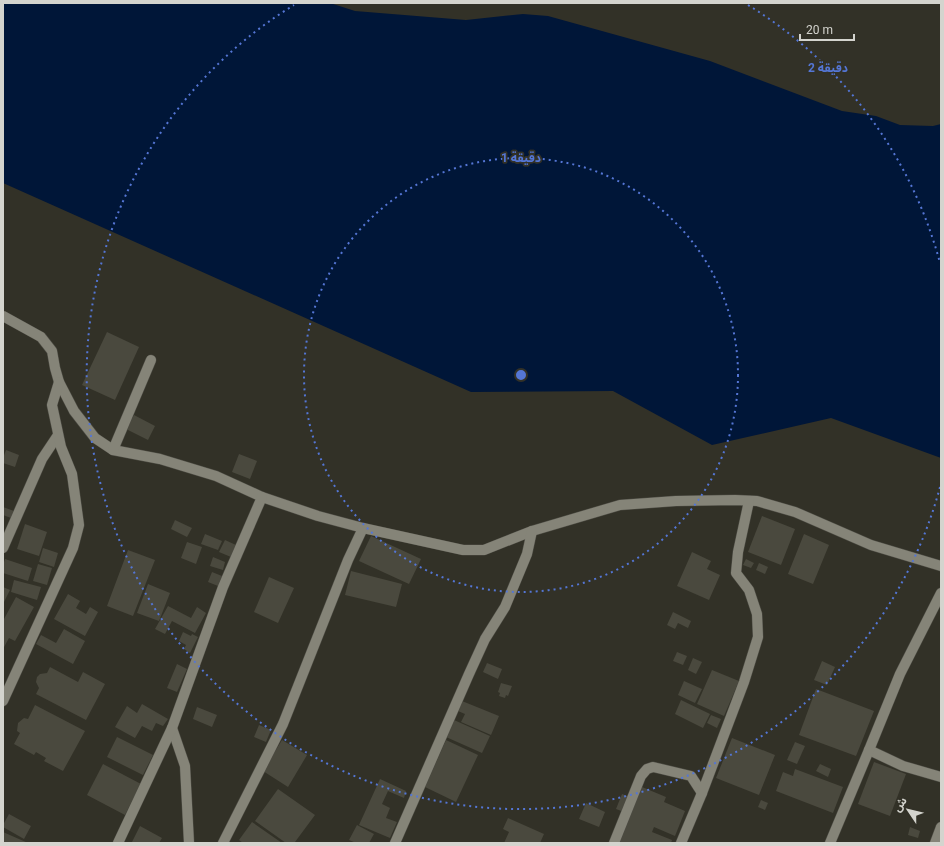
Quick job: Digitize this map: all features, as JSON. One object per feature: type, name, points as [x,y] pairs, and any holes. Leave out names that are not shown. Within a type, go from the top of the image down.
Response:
[{"type":"street","points":[[3,316],[41,337],[52,351],[59,382],[74,411],[95,438],[113,450],[160,459],[216,476],[262,497],[318,516],[363,528],[463,550],[484,550],[532,531],[620,505],[676,502],[757,501],[795,512],[871,545],[941,566]]},
{"type":"street","points":[[113,450],[151,360]]},
{"type":"street","points":[[3,701],[6,686],[73,548],[79,525],[72,474],[61,447],[52,405],[59,382]]},
{"type":"street","points":[[3,548],[42,459],[58,434]]},
{"type":"street","points":[[118,843],[172,728],[223,587],[262,497]]},
{"type":"street","points":[[681,843],[702,793],[744,682],[758,636],[756,614],[749,590],[736,573],[738,552],[749,501]]},
{"type":"street","points":[[224,843],[282,724],[348,560],[363,528]]},
{"type":"street","points":[[395,843],[485,639],[505,607],[527,554],[532,531]]},
{"type":"street","points":[[830,843],[870,750],[900,674],[941,593]]},
{"type":"street","points":[[172,728],[185,766],[190,843]]},
{"type":"street","points":[[870,750],[903,766],[941,777]]},
{"type":"street","points":[[614,843],[641,776],[647,769],[653,767],[691,776],[702,793]]},
{"type":"street","points":[[936,843],[941,827]]},
{"type":"water","points":[[3,3],[330,3],[355,11],[466,20],[523,14],[548,16],[710,61],[842,111],[876,116],[900,125],[933,126],[941,124],[941,458],[831,418],[712,445],[613,391],[471,392],[3,183]]},
{"type":"building","points":[[107,332],[139,347],[115,400],[82,385]]},
{"type":"building","points":[[134,415],[155,426],[148,440],[126,429]]},
{"type":"building","points":[[6,450],[19,455],[15,467],[3,463]]},
{"type":"building","points":[[239,454],[257,461],[250,479],[232,472]]},
{"type":"building","points":[[3,507],[14,511],[11,518],[3,515]]},
{"type":"building","points":[[762,516],[795,529],[781,565],[748,552]]},
{"type":"building","points":[[175,520],[192,528],[187,537],[171,529]]},
{"type":"building","points":[[25,524],[47,532],[39,556],[17,549]]},
{"type":"building","points":[[205,534],[222,541],[218,550],[201,544]]},
{"type":"building","points":[[804,534],[829,545],[813,584],[788,574]]},
{"type":"building","points":[[371,536],[421,559],[409,584],[359,561]]},
{"type":"building","points":[[225,540],[236,545],[231,557],[219,552]]},
{"type":"building","points":[[187,542],[202,547],[196,564],[181,558]]},
{"type":"building","points":[[43,548],[58,553],[54,567],[39,562]]},
{"type":"building","points":[[128,550],[155,560],[133,616],[107,606]]},
{"type":"building","points":[[692,552],[711,561],[707,569],[720,575],[709,600],[677,586]]},
{"type":"building","points":[[213,557],[225,562],[223,570],[210,566]]},
{"type":"building","points":[[5,559],[32,568],[28,581],[3,573]]},
{"type":"building","points":[[746,559],[754,563],[751,568],[743,565]]},
{"type":"building","points":[[759,563],[768,567],[765,574],[756,570]]},
{"type":"building","points":[[38,564],[52,568],[47,585],[33,581]]},
{"type":"building","points":[[351,571],[402,584],[396,607],[345,595]]},
{"type":"building","points":[[212,572],[222,576],[218,586],[208,582]]},
{"type":"building","points":[[269,577],[294,588],[278,623],[254,612]]},
{"type":"building","points":[[14,580],[41,587],[37,600],[11,592]]},
{"type":"building","points":[[148,584],[170,593],[159,621],[137,613]]},
{"type":"building","points":[[3,587],[10,590],[3,604]]},
{"type":"building","points":[[68,594],[80,601],[76,608],[86,614],[90,607],[98,612],[85,636],[54,619]]},
{"type":"building","points":[[16,597],[34,607],[15,641],[9,638],[3,649],[3,619]]},
{"type":"building","points":[[168,606],[191,618],[197,607],[206,613],[195,633],[172,621],[165,634],[155,629]]},
{"type":"building","points":[[673,612],[691,621],[688,628],[678,623],[675,629],[667,625]]},
{"type":"building","points":[[64,629],[85,641],[73,664],[36,644],[41,635],[56,643]]},
{"type":"building","points":[[183,632],[191,636],[192,634],[198,637],[190,653],[184,649],[186,645],[179,641]]},
{"type":"building","points":[[677,652],[687,656],[683,665],[673,661]]},
{"type":"building","points":[[693,658],[702,662],[696,674],[688,670]]},
{"type":"building","points":[[822,661],[835,667],[827,685],[814,680]]},
{"type":"building","points":[[487,663],[502,669],[498,679],[483,672]]},
{"type":"building","points":[[177,664],[187,669],[177,692],[167,688]]},
{"type":"building","points":[[50,667],[78,682],[83,672],[105,684],[86,720],[36,694],[39,688],[36,682],[37,677],[40,674],[47,673]]},
{"type":"building","points":[[712,670],[739,681],[724,716],[697,704]]},
{"type":"building","points":[[684,681],[702,689],[695,703],[678,695]]},
{"type":"building","points":[[501,683],[512,686],[508,696],[506,695],[505,698],[499,696],[500,693],[498,692]]},
{"type":"building","points":[[816,689],[874,711],[856,756],[799,735]]},
{"type":"building","points":[[681,700],[710,714],[703,728],[675,714]]},
{"type":"building","points":[[462,701],[499,716],[491,735],[461,722],[465,714],[458,711]]},
{"type":"building","points":[[142,704],[168,719],[163,726],[156,723],[152,731],[142,726],[135,738],[115,727],[127,706],[137,713]]},
{"type":"building","points":[[35,705],[85,731],[63,771],[44,761],[46,758],[36,752],[34,755],[14,744],[20,733],[17,731],[18,723],[24,718],[28,719]]},
{"type":"building","points":[[197,707],[217,715],[212,727],[193,719]]},
{"type":"building","points":[[711,715],[721,719],[717,728],[707,723]]},
{"type":"building","points":[[454,720],[490,736],[482,753],[446,737]]},
{"type":"building","points":[[259,725],[271,730],[266,742],[254,737]]},
{"type":"building","points":[[117,737],[153,755],[143,775],[107,757]]},
{"type":"building","points":[[732,738],[775,755],[759,795],[716,778]]},
{"type":"building","points":[[282,740],[307,755],[288,787],[263,771]]},
{"type":"building","points":[[446,740],[478,755],[456,802],[425,787]]},
{"type":"building","points":[[795,742],[805,746],[797,764],[787,760]]},
{"type":"building","points":[[874,762],[906,774],[890,816],[858,804]]},
{"type":"building","points":[[103,764],[141,784],[125,815],[87,795]]},
{"type":"building","points":[[820,764],[831,769],[828,777],[816,771]]},
{"type":"building","points":[[795,769],[843,787],[833,813],[776,791],[783,772],[793,776]]},
{"type":"building","points":[[380,779],[406,791],[404,798],[388,791],[382,804],[390,808],[386,818],[397,822],[390,838],[359,825]]},
{"type":"building","points":[[642,787],[666,797],[664,802],[685,811],[675,836],[654,827],[652,832],[672,840],[671,843],[618,843]]},
{"type":"building","points":[[278,789],[315,815],[295,842],[296,843],[286,843],[255,821]]},
{"type":"building","points":[[622,794],[630,797],[624,812],[616,809]]},
{"type":"building","points":[[761,800],[768,803],[765,810],[758,807]]},
{"type":"building","points":[[586,803],[605,812],[599,827],[579,819]]},
{"type":"building","points":[[9,814],[31,826],[24,839],[3,827]]},
{"type":"building","points":[[508,818],[544,834],[540,843],[504,843],[509,832],[503,829]]},
{"type":"building","points":[[252,822],[282,843],[243,843],[239,840]]},
{"type":"building","points":[[357,825],[374,834],[369,843],[356,843],[349,840]]},
{"type":"building","points":[[140,826],[162,838],[159,843],[132,842]]},
{"type":"building","points":[[910,827],[920,831],[918,838],[908,835]]},
{"type":"building","points":[[3,832],[28,843],[3,843]]}]
